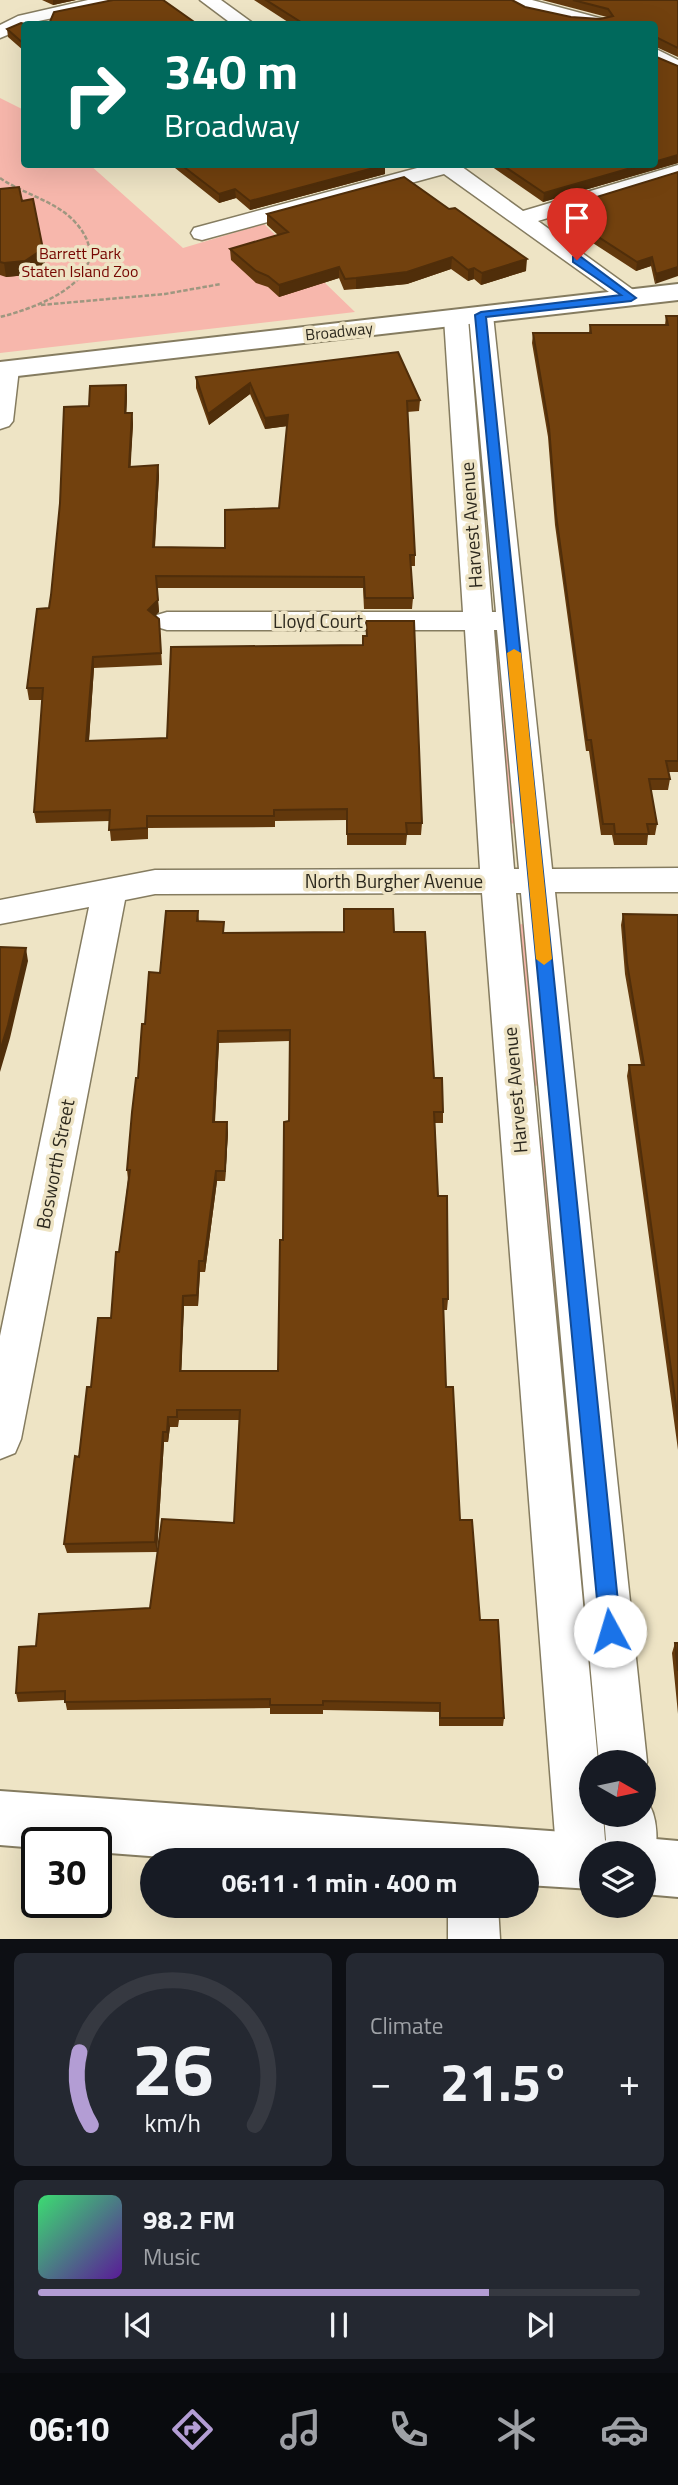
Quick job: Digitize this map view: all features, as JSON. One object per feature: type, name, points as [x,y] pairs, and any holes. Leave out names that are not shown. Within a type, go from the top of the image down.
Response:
[{"type":"street","points":[[23,21],[113,0]]},
{"type":"street","points":[[209,0],[239,21]]},
{"type":"street","points":[[515,0],[540,10],[587,21]]},
{"type":"street","points":[[0,32],[21,22]]},
{"type":"street","points":[[658,56],[678,68]]},
{"type":"street","points":[[202,233],[438,168]]},
{"type":"street","points":[[448,168],[631,298]]},
{"type":"street","points":[[519,219],[678,171]]},
{"type":"street","name":"Broadway","points":[[3,370],[678,292]]},
{"type":"street","name":"Harvest Avenue","points":[[468,316],[495,622],[537,880],[622,1750]]},
{"type":"street","points":[[0,421],[3,370]]},
{"type":"street","name":"Lloyd Court","points":[[167,621],[495,622]]},
{"type":"street","name":"Harvest Avenue","points":[[495,622],[498,880],[600,1841]]},
{"type":"street","name":"North Burgher Avenue","points":[[0,912],[155,882],[678,880]]},
{"type":"street","name":"Bosworth Street","points":[[0,1438],[110,889]]},
{"type":"street","points":[[0,1818],[372,1848]]},
{"type":"street","points":[[539,1858],[579,1858]]},
{"type":"street","points":[[656,1867],[678,1869]]},
{"type":"street","points":[[473,1918],[474,1939]]},
{"type":"path","points":[[0,177],[18,191],[68,215],[84,233],[89,253],[88,267],[75,285],[38,305],[0,317]]},
{"type":"path","points":[[44,258],[89,253]]},
{"type":"path","points":[[38,305],[165,294],[221,284]]},
{"type":"green space","name":"Barrett Park Staten Island Zoo","points":[[0,98],[21,108],[21,168],[93,168],[183,248],[264,224],[355,312],[0,353]]},
{"type":"green space","points":[[493,640],[499,641],[516,823],[509,824]]},
{"type":"green space","points":[[518,925],[525,925],[541,1085],[534,1086]]},
{"type":"green space","points":[[538,1137],[546,1138],[567,1358],[558,1360]]},
{"type":"building","points":[[113,0],[163,0],[193,21],[50,21],[54,12]]},
{"type":"building","points":[[266,0],[512,0],[525,7],[571,17],[600,19],[613,16],[608,9],[573,0],[678,0],[678,48],[658,38],[658,21],[299,21]]},
{"type":"building","points":[[21,23],[21,41],[7,29]]},
{"type":"building","points":[[658,58],[678,66],[678,155],[658,161]]},
{"type":"building","points":[[185,168],[374,168],[250,201],[235,189],[219,194]]},
{"type":"building","points":[[507,168],[631,168],[544,193]]},
{"type":"building","points":[[678,172],[678,267],[656,274],[652,257],[637,262],[563,214],[571,211],[564,207]]},
{"type":"building","points":[[404,177],[449,209],[455,208],[527,259],[482,273],[474,268],[468,270],[452,257],[407,272],[345,279],[339,267],[279,285],[256,271],[230,249],[288,232],[267,214]]},
{"type":"building","points":[[19,187],[22,201],[33,199],[43,249],[25,261],[4,263],[0,262],[0,189]]},
{"type":"building","points":[[666,316],[678,316],[678,761],[666,761],[670,779],[649,779],[657,824],[647,824],[649,834],[615,834],[614,824],[603,824],[591,740],[587,740],[556,515],[549,427],[533,333],[591,333],[590,325],[668,325]]},
{"type":"building","points":[[398,352],[420,400],[407,401],[415,555],[410,555],[413,598],[365,598],[364,577],[156,576],[158,600],[148,610],[159,619],[161,653],[93,657],[86,741],[167,738],[171,647],[363,645],[363,636],[367,636],[366,621],[414,621],[422,823],[406,823],[407,834],[347,834],[347,809],[274,810],[274,816],[147,816],[147,828],[109,830],[110,810],[34,812],[43,688],[27,688],[37,609],[49,608],[51,595],[60,503],[64,407],[89,406],[90,386],[126,385],[125,413],[132,413],[129,467],[158,465],[153,547],[225,548],[225,510],[279,508],[288,415],[265,418],[250,383],[208,414],[196,377]]},
{"type":"building","points":[[344,909],[393,909],[394,932],[425,932],[434,1078],[442,1078],[443,1112],[434,1112],[438,1196],[447,1196],[448,1299],[443,1299],[446,1387],[453,1387],[460,1520],[472,1520],[480,1620],[498,1620],[504,1718],[440,1718],[440,1703],[323,1701],[323,1705],[270,1705],[270,1699],[65,1702],[65,1691],[16,1693],[19,1647],[36,1646],[39,1614],[150,1608],[162,1519],[234,1523],[240,1410],[177,1410],[177,1417],[168,1417],[167,1432],[163,1432],[155,1542],[64,1544],[75,1456],[79,1457],[87,1387],[91,1387],[98,1318],[111,1318],[116,1252],[119,1252],[130,1170],[127,1170],[132,1112],[138,1078],[142,1024],[145,1024],[149,972],[160,973],[166,911],[198,911],[197,921],[224,922],[223,933],[344,932]],"holes":[[[290,1030],[289,1121],[284,1122],[278,1371],[180,1371],[183,1296],[197,1295],[199,1261],[204,1261],[216,1171],[225,1171],[227,1122],[213,1122],[218,1031]]]},
{"type":"building","points":[[623,914],[678,915],[678,1420],[629,1065],[644,1065],[627,963]]},
{"type":"building","points":[[0,947],[26,948],[0,1051]]},
{"type":"building","points":[[675,1643],[678,1643],[678,1671]]},
{"type":"slow traffic","points":[[514,653],[544,959]]},
{"type":"route","points":[[577,260],[631,298],[481,315],[610,1631]]}]
